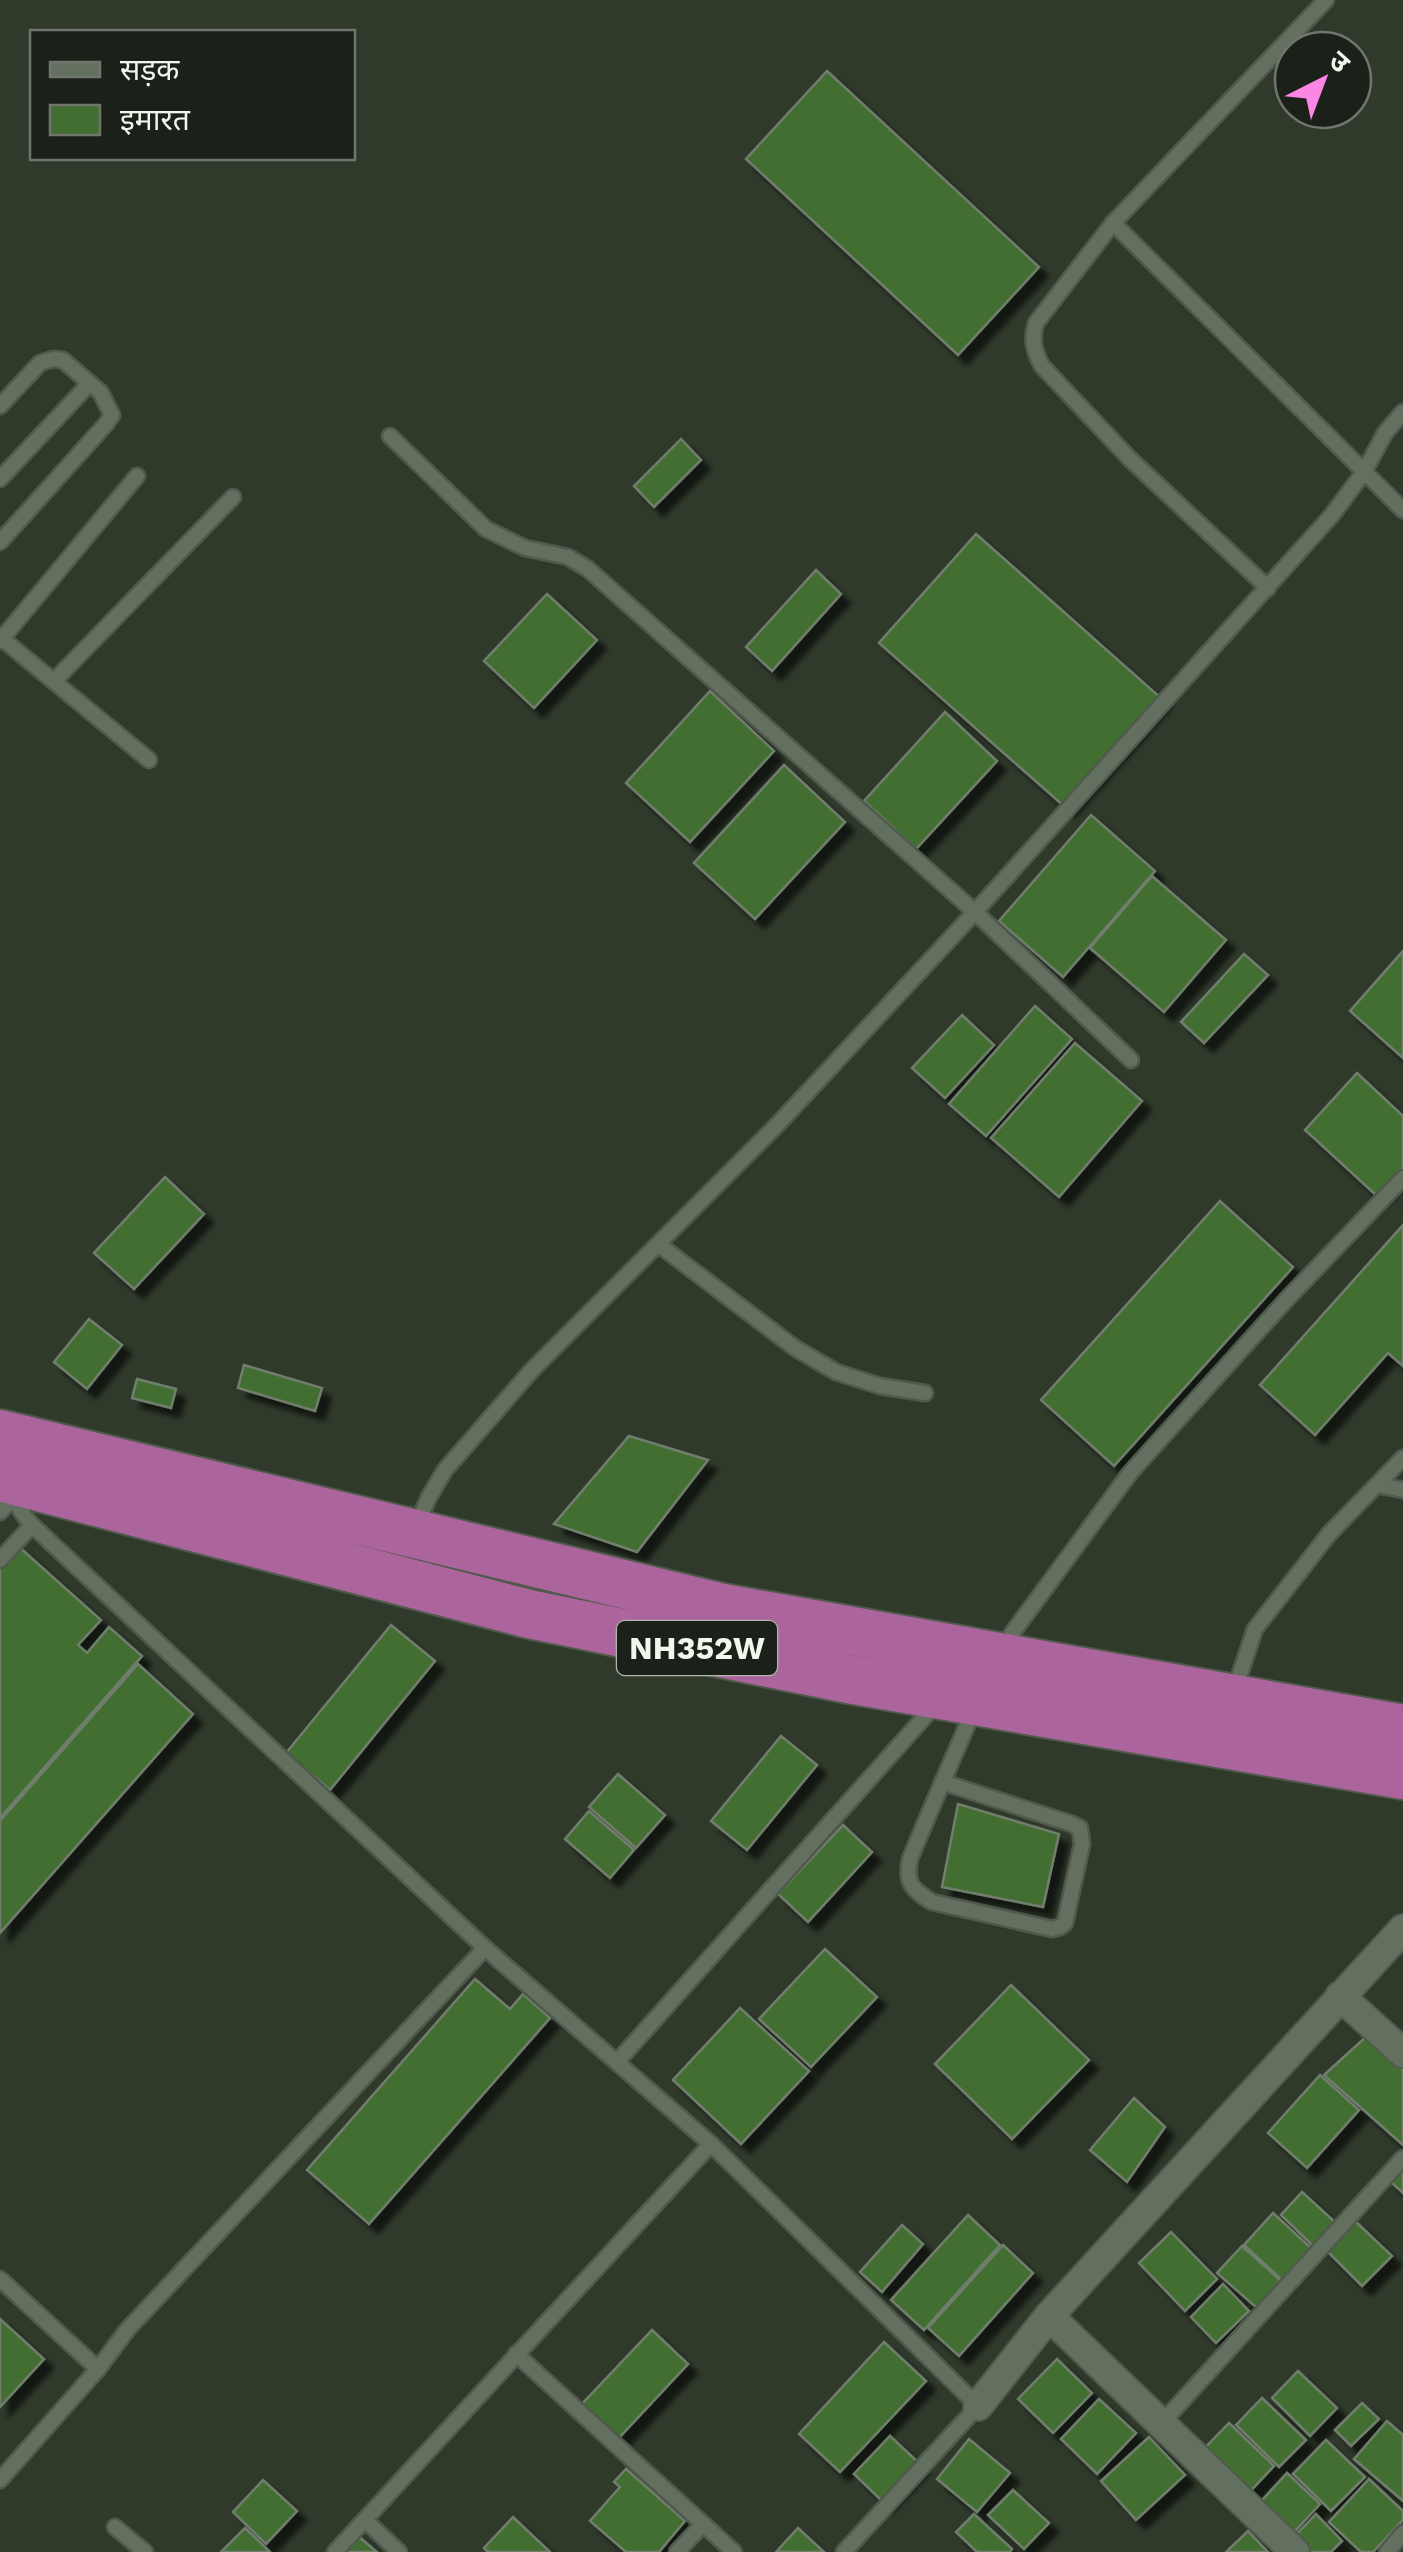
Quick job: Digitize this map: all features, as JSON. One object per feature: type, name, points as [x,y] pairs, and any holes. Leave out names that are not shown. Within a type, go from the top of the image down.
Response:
[{"type":"highway","name":"NH352W","points":[[12,1470],[409,1558],[723,1608],[982,1686]]},
{"type":"highway","name":"NH352W","points":[[409,1558],[548,1618],[848,1679],[982,1686],[1237,1724],[1403,1729]]},
{"type":"highway","name":"NH352W","points":[[1237,1724],[1403,1775]]},
{"type":"street","points":[[978,2406],[1049,2316],[1403,1929]]},
{"type":"street","points":[[1340,1996],[1403,2054]]},
{"type":"street","points":[[1049,2316],[1295,2552]]},
{"type":"lane","points":[[1268,588],[1130,459],[1042,366],[1032,336],[1036,323],[1113,223],[1326,0]]},
{"type":"lane","points":[[1113,223],[1403,510]]},
{"type":"lane","points":[[0,406],[40,363],[52,359],[62,360],[90,383],[111,410],[111,418],[0,542]]},
{"type":"lane","points":[[0,479],[90,383]]},
{"type":"lane","points":[[409,1558],[428,1497],[445,1470],[532,1370],[778,1124],[976,912],[1332,516],[1364,472],[1385,433],[1403,412]]},
{"type":"lane","points":[[390,436],[486,529],[524,548],[568,557],[588,568],[976,912],[1132,1060]]},
{"type":"lane","points":[[137,476],[1,639],[149,760]]},
{"type":"lane","points":[[54,680],[232,496]]},
{"type":"lane","points":[[942,1782],[1080,1828],[1082,1844],[1065,1923],[1052,1929],[932,1902],[910,1882],[910,1859],[942,1782],[982,1686],[1014,1632],[1130,1473],[1403,1178]]},
{"type":"lane","points":[[658,1244],[795,1348],[836,1372],[880,1386],[924,1393]]},
{"type":"lane","points":[[1237,1724],[1240,1674],[1255,1629],[1329,1534],[1403,1458]]},
{"type":"lane","points":[[12,1470],[21,1513],[32,1526],[485,1948],[711,2144],[978,2406],[844,2552]]},
{"type":"lane","points":[[1377,1484],[1403,1490]]},
{"type":"lane","points":[[0,1560],[32,1526]]},
{"type":"lane","points":[[618,2062],[982,1686]]},
{"type":"lane","points":[[0,2480],[98,2369],[127,2330],[485,1948]]},
{"type":"lane","points":[[335,2552],[711,2144]]},
{"type":"lane","points":[[1161,2424],[1403,2158]]},
{"type":"lane","points":[[0,2279],[98,2369]]},
{"type":"lane","points":[[516,2354],[734,2552]]},
{"type":"lane","points":[[366,2521],[399,2552]]},
{"type":"lane","points":[[677,2552],[703,2524]]},
{"type":"lane","points":[[115,2527],[145,2552]]},
{"type":"lane","points":[[1388,2552],[1403,2534]]},
{"type":"building","points":[[827,71],[1039,267],[958,355],[746,159]]},
{"type":"building","points":[[681,439],[701,460],[654,507],[634,486]]},
{"type":"building","points":[[976,534],[1162,699],[1066,808],[879,643]]},
{"type":"building","points":[[816,570],[841,594],[772,671],[746,647]]},
{"type":"building","points":[[547,594],[597,640],[534,708],[484,661]]},
{"type":"building","points":[[710,691],[774,751],[690,842],[626,783]]},
{"type":"building","points":[[945,712],[997,761],[916,849],[864,801]]},
{"type":"building","points":[[784,765],[845,822],[755,919],[694,863]]},
{"type":"building","points":[[1091,815],[1155,871],[1063,977],[999,921]]},
{"type":"building","points":[[1152,876],[1226,940],[1164,1012],[1090,948]]},
{"type":"building","points":[[1403,951],[1403,1058],[1350,1011]]},
{"type":"building","points":[[1244,954],[1268,975],[1204,1043],[1181,1022]]},
{"type":"building","points":[[1035,1006],[1072,1039],[986,1136],[949,1104]]},
{"type":"building","points":[[962,1015],[994,1045],[945,1098],[912,1068]]},
{"type":"building","points":[[1075,1043],[1142,1101],[1059,1197],[991,1138]]},
{"type":"building","points":[[1357,1073],[1403,1116],[1403,1168],[1377,1196],[1305,1130]]},
{"type":"building","points":[[165,1177],[204,1214],[134,1289],[94,1253]]},
{"type":"building","points":[[1220,1201],[1293,1267],[1114,1466],[1041,1400]]},
{"type":"building","points":[[1403,1225],[1403,1366],[1388,1353],[1315,1435],[1260,1385]]},
{"type":"building","points":[[89,1319],[122,1345],[87,1389],[54,1362]]},
{"type":"building","points":[[244,1365],[322,1388],[315,1411],[238,1388]]},
{"type":"building","points":[[137,1379],[176,1389],[171,1408],[132,1398]]},
{"type":"building","points":[[629,1436],[708,1460],[637,1552],[554,1524]]},
{"type":"building","points":[[18,1546],[101,1620],[78,1645],[87,1653],[109,1627],[142,1656],[0,1818],[0,1566]]},
{"type":"building","points":[[391,1625],[435,1661],[330,1790],[286,1753]]},
{"type":"building","points":[[138,1664],[193,1714],[0,1933],[0,1821]]},
{"type":"building","points":[[781,1736],[817,1765],[747,1850],[711,1821]]},
{"type":"building","points":[[618,1774],[665,1815],[636,1848],[589,1807]]},
{"type":"building","points":[[958,1804],[1059,1834],[1043,1907],[942,1887]]},
{"type":"building","points":[[589,1811],[634,1850],[610,1878],[565,1839]]},
{"type":"building","points":[[843,1825],[872,1852],[808,1922],[778,1894]]},
{"type":"building","points":[[825,1949],[877,1997],[811,2067],[759,2019]]},
{"type":"building","points":[[475,1979],[510,2009],[523,1994],[550,2018],[369,2224],[307,2170]]},
{"type":"building","points":[[1011,1985],[1089,2060],[1012,2139],[935,2064]]},
{"type":"building","points":[[740,2008],[809,2071],[741,2144],[673,2080]]},
{"type":"building","points":[[1368,2035],[1403,2070],[1403,2145],[1324,2075]]},
{"type":"building","points":[[1320,2075],[1359,2110],[1307,2168],[1268,2133]]},
{"type":"building","points":[[1134,2098],[1165,2127],[1127,2182],[1090,2150]]},
{"type":"building","points":[[1403,2166],[1403,2193],[1389,2180]]},
{"type":"building","points":[[1302,2192],[1335,2222],[1313,2246],[1281,2215]]},
{"type":"building","points":[[1273,2213],[1311,2248],[1282,2280],[1244,2245]]},
{"type":"building","points":[[968,2215],[1000,2245],[924,2330],[891,2300]]},
{"type":"building","points":[[1354,2220],[1392,2256],[1362,2286],[1325,2249]]},
{"type":"building","points":[[902,2225],[923,2244],[882,2292],[860,2272]]},
{"type":"building","points":[[1171,2232],[1217,2279],[1185,2311],[1139,2263]]},
{"type":"building","points":[[1003,2245],[1033,2273],[959,2356],[928,2328]]},
{"type":"building","points":[[1242,2246],[1281,2281],[1257,2308],[1217,2273]]},
{"type":"building","points":[[1223,2284],[1249,2311],[1216,2343],[1191,2317]]},
{"type":"building","points":[[0,2319],[44,2359],[0,2407]]},
{"type":"building","points":[[652,2330],[688,2364],[617,2440],[580,2406]]},
{"type":"building","points":[[884,2342],[926,2381],[840,2472],[799,2434]]},
{"type":"building","points":[[1057,2359],[1092,2393],[1053,2433],[1018,2399]]},
{"type":"building","points":[[1298,2371],[1337,2408],[1310,2436],[1272,2398]]},
{"type":"building","points":[[1262,2398],[1306,2440],[1279,2467],[1236,2425]]},
{"type":"building","points":[[1099,2399],[1136,2433],[1097,2474],[1061,2439]]},
{"type":"building","points":[[1362,2403],[1379,2419],[1351,2446],[1335,2430]]},
{"type":"building","points":[[1387,2421],[1403,2435],[1403,2501],[1354,2459]]},
{"type":"building","points":[[1229,2423],[1274,2466],[1244,2498],[1198,2455]]},
{"type":"building","points":[[890,2436],[920,2464],[884,2503],[854,2474]]},
{"type":"building","points":[[1149,2437],[1185,2475],[1136,2520],[1101,2481]]},
{"type":"building","points":[[969,2439],[1010,2473],[977,2512],[937,2479]]},
{"type":"building","points":[[1326,2440],[1365,2477],[1331,2511],[1293,2474]]},
{"type":"building","points":[[626,2469],[685,2521],[659,2552],[626,2552],[590,2521],[620,2487],[614,2482]]},
{"type":"building","points":[[1287,2473],[1320,2504],[1286,2541],[1253,2510]]},
{"type":"building","points":[[1369,2479],[1403,2511],[1403,2520],[1373,2552],[1361,2552],[1329,2522]]},
{"type":"building","points":[[263,2480],[297,2511],[266,2544],[233,2512]]},
{"type":"building","points":[[1013,2490],[1049,2523],[1024,2549],[988,2515]]},
{"type":"building","points":[[974,2514],[1012,2549],[1010,2552],[977,2552],[956,2532]]},
{"type":"building","points":[[1316,2514],[1342,2541],[1331,2552],[1297,2552],[1288,2543]]},
{"type":"building","points":[[513,2517],[550,2552],[488,2552],[484,2548]]},
{"type":"building","points":[[245,2528],[270,2552],[221,2552]]},
{"type":"building","points":[[798,2528],[824,2552],[776,2552]]},
{"type":"building","points":[[1248,2531],[1268,2552],[1226,2552]]},
{"type":"building","points":[[358,2536],[377,2552],[345,2552]]}]
